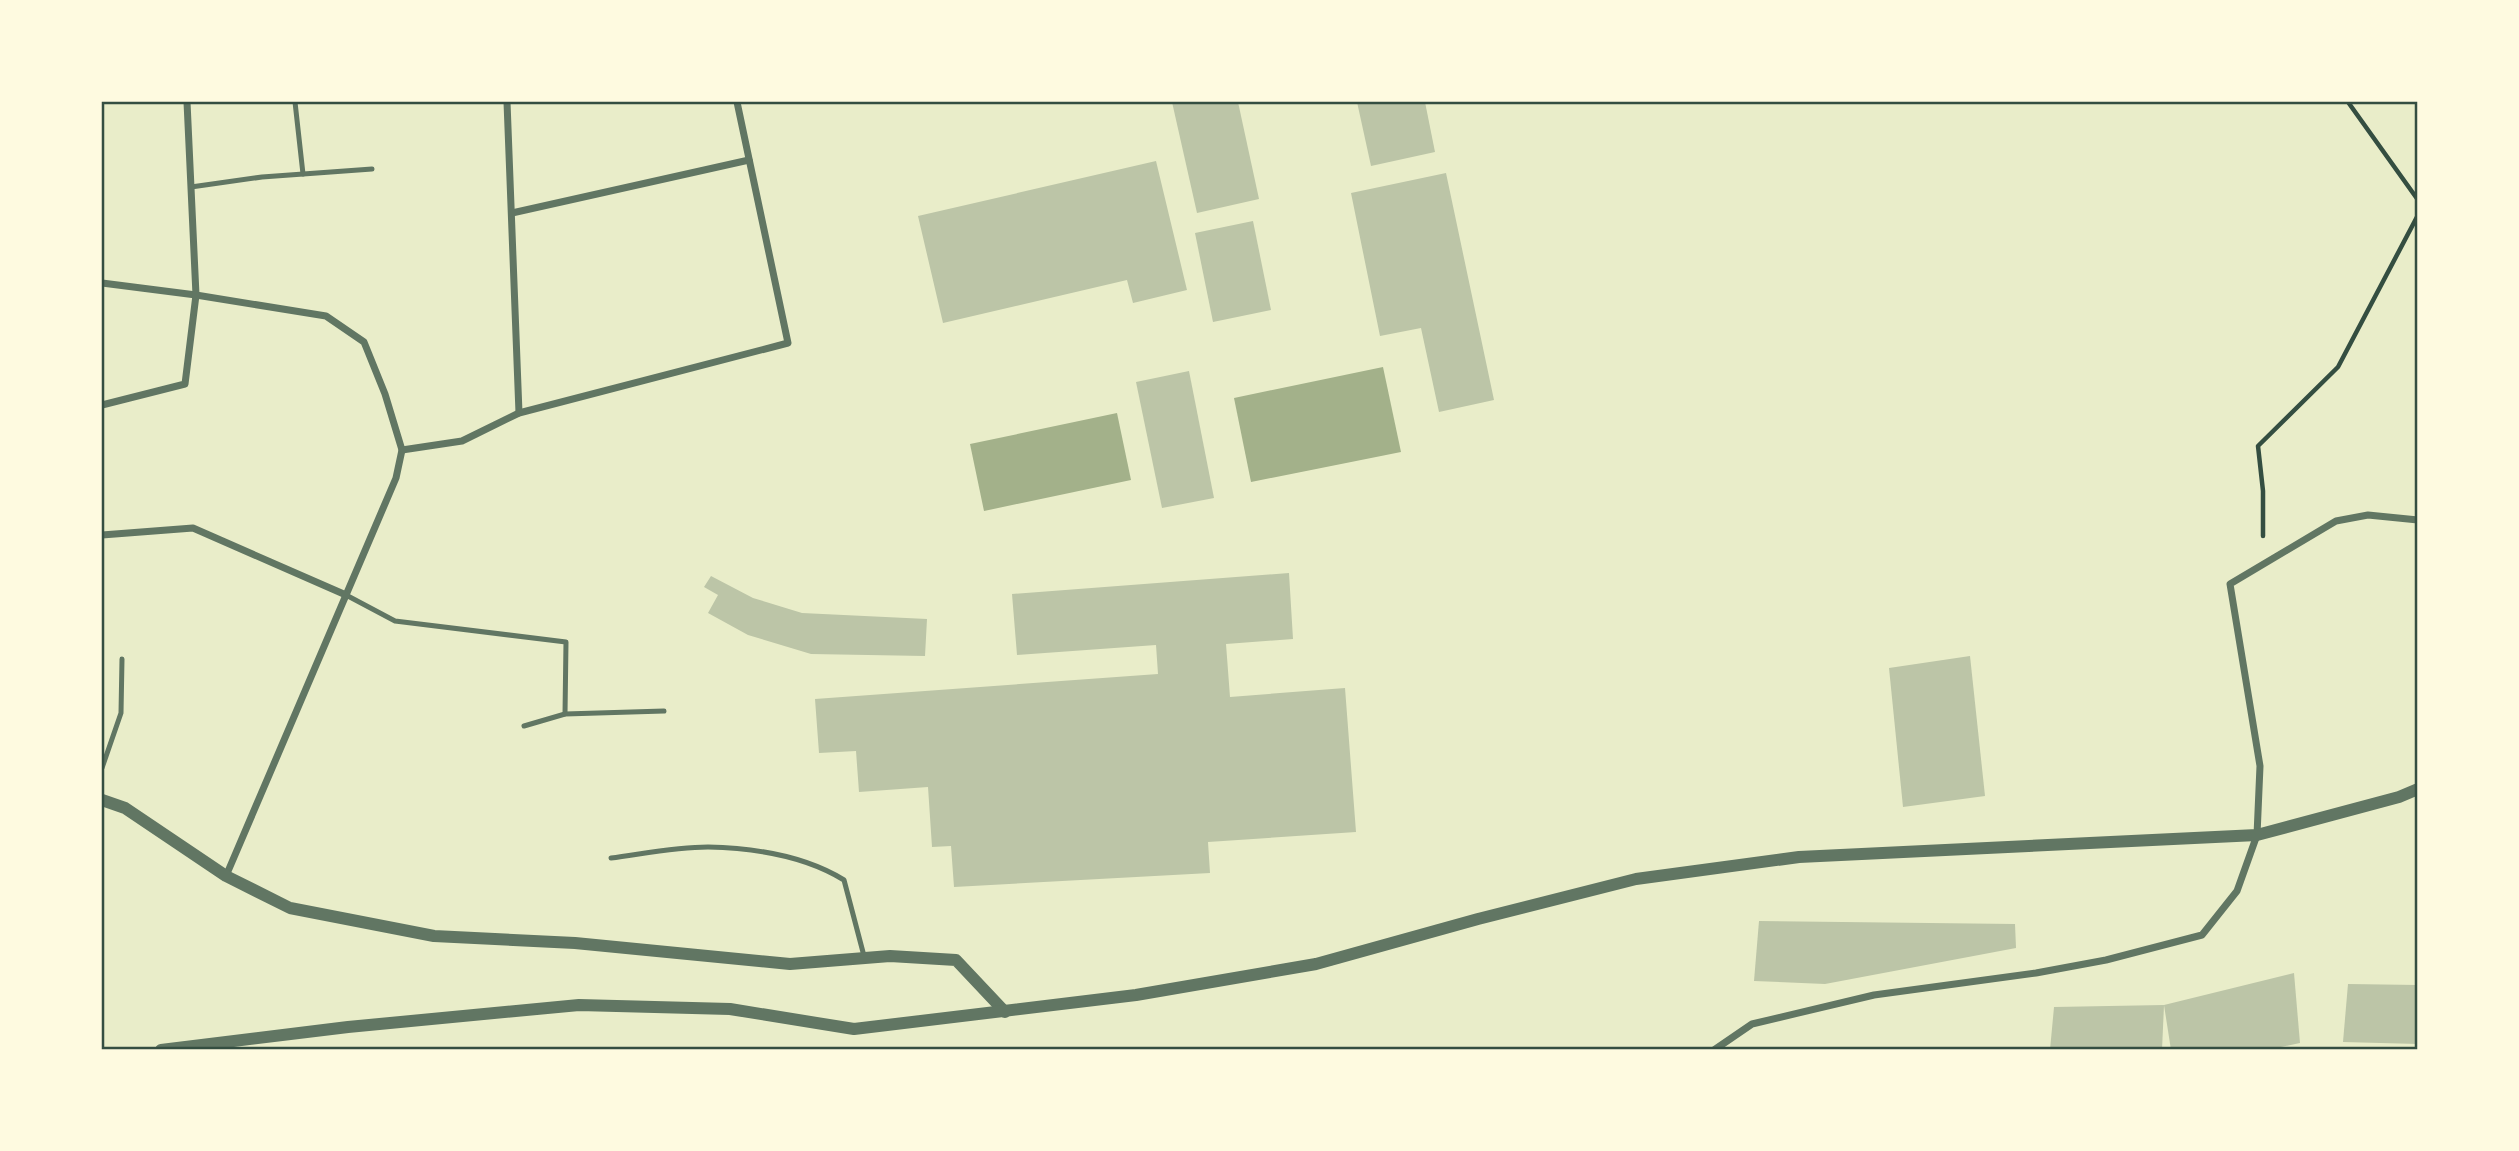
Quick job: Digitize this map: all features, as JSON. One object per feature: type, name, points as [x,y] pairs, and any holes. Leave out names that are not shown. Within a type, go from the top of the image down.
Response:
[{"type":"street","points":[[102,405],[185,384],[196,295],[187,102]]},
{"type":"street","points":[[507,102],[519,413]]},
{"type":"street","points":[[402,450],[462,441],[519,413],[788,343],[737,102]]},
{"type":"street","points":[[512,213],[749,160]]},
{"type":"street","points":[[102,283],[326,316],[364,342],[385,394],[402,450],[396,478],[226,876]]},
{"type":"street","points":[[1714,1049],[1752,1024],[1874,995],[2036,974],[2106,960],[2202,935],[2237,891],[2257,835],[2260,766],[2230,584],[2336,521],[2368,515],[2417,520]]},
{"type":"street","points":[[102,535],[193,528],[346,594]]},
{"type":"street","points":[[161,1049],[348,1027],[579,1005],[730,1009],[854,1029],[1005,1012],[1136,995],[1316,964],[1478,919],[1650,877],[1799,857],[2257,835],[2399,797],[2417,789]]},
{"type":"street","points":[[102,800],[125,808],[226,876],[290,908],[434,936],[575,943],[790,964],[890,956],[956,960],[1005,1012]]},
{"type":"lane","points":[[295,102],[303,174]]},
{"type":"lane","points":[[191,187],[262,177],[372,169]]},
{"type":"lane","points":[[346,594],[395,621],[566,642],[565,714]]},
{"type":"lane","points":[[102,768],[121,713],[122,659]]},
{"type":"lane","points":[[524,726],[565,714],[664,711]]},
{"type":"lane","points":[[611,858],[707,847],[767,853],[824,867],[844,880],[864,958]]},
{"type":"path","points":[[2348,102],[2417,200]]},
{"type":"path","points":[[2262,565],[2263,491],[2258,446],[2338,367],[2417,215]]},
{"type":"shaded area","points":[[1383,367],[1401,452],[1251,482],[1234,398]]},
{"type":"shaded area","points":[[1117,413],[1131,480],[984,511],[970,444]]},
{"type":"building","points":[[1172,102],[1238,102],[1259,199],[1197,213]]},
{"type":"building","points":[[1357,102],[1425,102],[1435,152],[1371,166]]},
{"type":"building","points":[[1156,161],[1187,290],[1133,303],[1127,280],[943,323],[918,216]]},
{"type":"building","points":[[1446,173],[1494,400],[1439,412],[1421,328],[1380,336],[1351,193]]},
{"type":"building","points":[[1253,221],[1271,310],[1213,322],[1195,233]]},
{"type":"building","points":[[1189,371],[1214,498],[1162,508],[1136,382]]},
{"type":"building","points":[[1289,573],[1293,639],[1226,644],[1230,697],[1345,688],[1356,832],[1208,842],[1210,873],[954,887],[951,846],[932,847],[928,787],[859,792],[856,751],[819,753],[815,699],[1158,674],[1156,645],[1017,655],[1012,594]]},
{"type":"building","points":[[711,576],[753,598],[802,613],[927,619],[925,656],[811,654],[748,635],[708,613],[718,595],[704,587]]},
{"type":"building","points":[[1970,656],[1985,796],[1903,807],[1889,668]]},
{"type":"building","points":[[1759,921],[2015,924],[2016,948],[1825,984],[1754,981]]},
{"type":"building","points":[[2294,973],[2300,1043],[2266,1050],[2171,1050],[2164,1005]]},
{"type":"building","points":[[2348,984],[2418,985],[2418,1044],[2343,1042]]},
{"type":"building","points":[[2164,1005],[2162,1050],[2050,1050],[2054,1007]]}]
